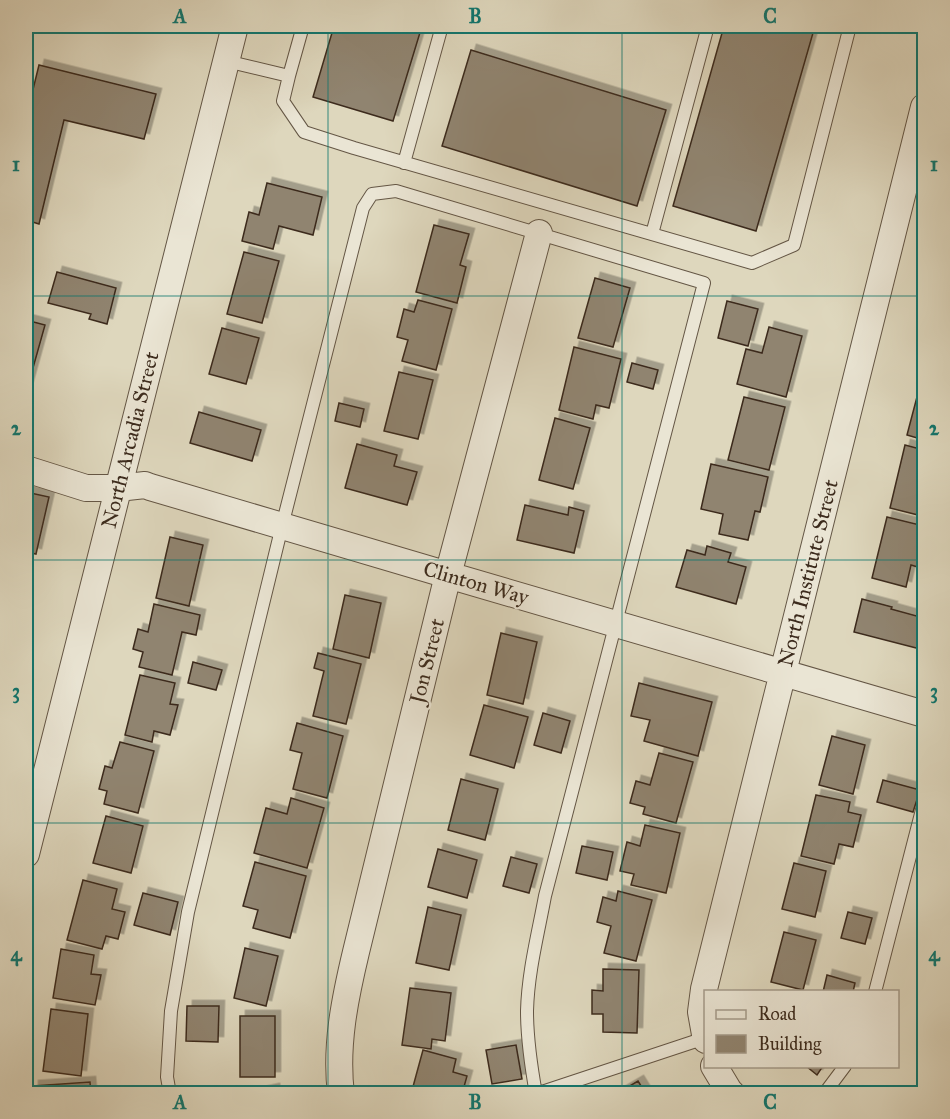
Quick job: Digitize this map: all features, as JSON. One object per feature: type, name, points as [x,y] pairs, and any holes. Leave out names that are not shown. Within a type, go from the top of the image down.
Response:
[{"type":"street","name":"North Arcadia Street","points":[[26,854],[235,26]]},
{"type":"street","name":"North Institute Street","points":[[704,1032],[701,1012],[704,989],[924,107]]},
{"type":"street","name":"Jon Street","points":[[341,1094],[340,1054],[346,994],[448,575],[539,233]]},
{"type":"street","name":"Clinton Way","points":[[26,469],[86,488],[145,485],[924,714]]},
{"type":"street","points":[[715,1068],[732,1094]]},
{"type":"lane","points":[[303,26],[283,101],[303,132],[752,263],[794,245],[850,26]]},
{"type":"lane","points":[[404,163],[441,26]]},
{"type":"lane","points":[[652,234],[708,26]]},
{"type":"lane","points":[[226,61],[289,76]]},
{"type":"lane","points":[[170,1094],[167,1077],[171,1011],[178,962],[188,912],[282,526],[363,208],[372,194],[396,191],[704,284],[545,897],[527,1010],[529,1050],[536,1093],[704,1039]]},
{"type":"lane","points":[[877,990],[924,802]]},
{"type":"lane","points":[[824,1094],[844,1068]]},
{"type":"building","points":[[334,26],[422,26],[393,121],[313,97]]},
{"type":"building","points":[[724,26],[815,26],[756,231],[673,206]]},
{"type":"building","points":[[471,50],[666,110],[637,206],[442,146]]},
{"type":"building","points":[[39,65],[156,94],[144,139],[64,120],[39,224],[26,220],[26,113]]},
{"type":"building","points":[[267,183],[322,197],[313,235],[279,226],[273,249],[242,241],[249,212],[259,215]]},
{"type":"building","points":[[434,225],[469,234],[460,265],[466,267],[457,303],[416,292]]},
{"type":"building","points":[[244,252],[279,261],[262,323],[227,314]]},
{"type":"building","points":[[57,272],[116,288],[107,324],[89,319],[91,314],[48,303]]},
{"type":"building","points":[[595,278],[630,288],[613,347],[578,338]]},
{"type":"building","points":[[418,300],[452,309],[436,370],[402,361],[408,340],[397,337],[404,309],[414,312]]},
{"type":"building","points":[[727,301],[758,309],[748,346],[718,338]]},
{"type":"building","points":[[26,320],[45,325],[26,393]]},
{"type":"building","points":[[769,327],[802,336],[786,397],[737,384],[746,349],[762,353]]},
{"type":"building","points":[[222,328],[259,338],[246,384],[209,374]]},
{"type":"building","points":[[574,347],[621,359],[609,408],[596,405],[593,419],[559,410]]},
{"type":"building","points":[[632,363],[658,370],[653,389],[627,382]]},
{"type":"building","points":[[399,372],[433,380],[418,439],[384,431]]},
{"type":"building","points":[[924,375],[924,440],[907,435]]},
{"type":"building","points":[[744,397],[785,407],[769,470],[728,460]]},
{"type":"building","points":[[339,403],[364,409],[360,427],[335,421]]},
{"type":"building","points":[[199,412],[261,430],[252,461],[190,443]]},
{"type":"building","points":[[555,418],[590,428],[573,489],[539,480]]},
{"type":"building","points":[[357,444],[397,455],[394,466],[417,472],[407,505],[345,488]]},
{"type":"building","points":[[905,445],[924,450],[922,516],[890,508]]},
{"type":"building","points":[[711,464],[768,477],[760,512],[755,511],[748,540],[719,534],[723,514],[701,509]]},
{"type":"building","points":[[26,492],[49,497],[36,554],[26,552]]},
{"type":"building","points":[[525,505],[568,515],[569,507],[584,511],[574,553],[517,540]]},
{"type":"building","points":[[887,517],[924,526],[924,553],[921,568],[911,565],[906,587],[872,578]]},
{"type":"building","points":[[170,537],[203,545],[189,606],[156,598]]},
{"type":"building","points":[[707,546],[731,553],[728,562],[746,567],[736,604],[676,587],[687,550],[705,555]]},
{"type":"building","points":[[345,595],[381,603],[369,658],[333,649]]},
{"type":"building","points":[[862,599],[924,618],[924,650],[854,632]]},
{"type":"building","points":[[154,604],[200,615],[196,635],[182,632],[172,675],[139,667],[143,652],[133,649],[138,629],[148,632]]},
{"type":"building","points":[[501,633],[537,642],[523,704],[487,695]]},
{"type":"building","points":[[318,653],[361,664],[346,724],[313,716],[324,671],[314,668]]},
{"type":"building","points":[[193,662],[222,670],[216,690],[188,683]]},
{"type":"building","points":[[140,675],[175,683],[170,704],[178,705],[170,735],[154,731],[152,742],[125,735]]},
{"type":"building","points":[[639,683],[712,702],[698,756],[644,741],[650,720],[631,716]]},
{"type":"building","points":[[484,705],[528,717],[514,768],[470,755]]},
{"type":"building","points":[[543,713],[570,721],[561,753],[534,745]]},
{"type":"building","points":[[297,723],[343,736],[327,798],[293,789],[302,753],[290,750]]},
{"type":"building","points":[[832,736],[865,745],[853,794],[819,785]]},
{"type":"building","points":[[120,742],[154,751],[138,813],[104,804],[107,791],[99,789],[105,766],[112,768]]},
{"type":"building","points":[[659,753],[693,762],[676,823],[643,814],[645,807],[630,803],[636,781],[650,785]]},
{"type":"building","points":[[461,779],[498,789],[485,840],[448,830]]},
{"type":"building","points":[[883,780],[920,790],[913,812],[877,802]]},
{"type":"building","points":[[816,795],[850,802],[848,812],[861,815],[853,847],[839,844],[834,864],[801,856]]},
{"type":"building","points":[[291,798],[324,808],[307,868],[254,853],[266,808],[287,814]]},
{"type":"building","points":[[106,816],[143,826],[131,873],[93,863]]},
{"type":"building","points":[[645,825],[680,833],[666,893],[631,885],[634,874],[620,871],[627,842],[640,846]]},
{"type":"building","points":[[582,846],[613,852],[607,880],[576,873]]},
{"type":"building","points":[[438,849],[477,860],[467,898],[428,887]]},
{"type":"building","points":[[511,857],[537,864],[529,893],[503,886]]},
{"type":"building","points":[[255,862],[306,876],[290,938],[253,928],[258,910],[243,906]]},
{"type":"building","points":[[794,863],[826,871],[815,917],[782,909]]},
{"type":"building","points":[[83,880],[117,889],[112,909],[125,912],[118,939],[106,936],[102,949],[67,940]]},
{"type":"building","points":[[618,891],[652,900],[636,961],[604,953],[611,926],[597,922],[603,897],[616,901]]},
{"type":"building","points":[[143,893],[178,902],[170,935],[134,925]]},
{"type":"building","points":[[428,907],[461,915],[449,970],[416,963]]},
{"type":"building","points":[[848,912],[872,918],[865,944],[841,938]]},
{"type":"building","points":[[784,932],[816,940],[803,990],[771,982]]},
{"type":"building","points":[[245,948],[278,956],[266,1006],[234,998]]},
{"type":"building","points":[[61,949],[94,955],[91,974],[101,975],[95,1005],[53,998]]},
{"type":"building","points":[[603,969],[639,970],[637,1033],[603,1032],[603,1014],[592,1014],[592,990],[603,991]]},
{"type":"building","points":[[827,975],[855,983],[853,990],[823,990]]},
{"type":"building","points":[[410,988],[451,993],[445,1041],[432,1039],[431,1049],[402,1045]]},
{"type":"building","points":[[187,1006],[219,1006],[218,1042],[186,1041]]},
{"type":"building","points":[[51,1009],[88,1014],[81,1076],[43,1071]]},
{"type":"building","points":[[240,1016],[275,1016],[275,1077],[240,1077]]},
{"type":"building","points":[[516,1045],[522,1079],[492,1084],[486,1050]]},
{"type":"building","points":[[423,1050],[456,1059],[453,1072],[467,1076],[462,1094],[411,1094]]},
{"type":"building","points":[[924,1062],[924,1089],[918,1087]]},
{"type":"building","points":[[808,1068],[822,1068],[817,1075]]},
{"type":"building","points":[[638,1081],[646,1094],[616,1094]]},
{"type":"building","points":[[90,1082],[91,1094],[33,1094],[33,1086]]},
{"type":"building","points":[[274,1089],[275,1094],[251,1094]]}]
